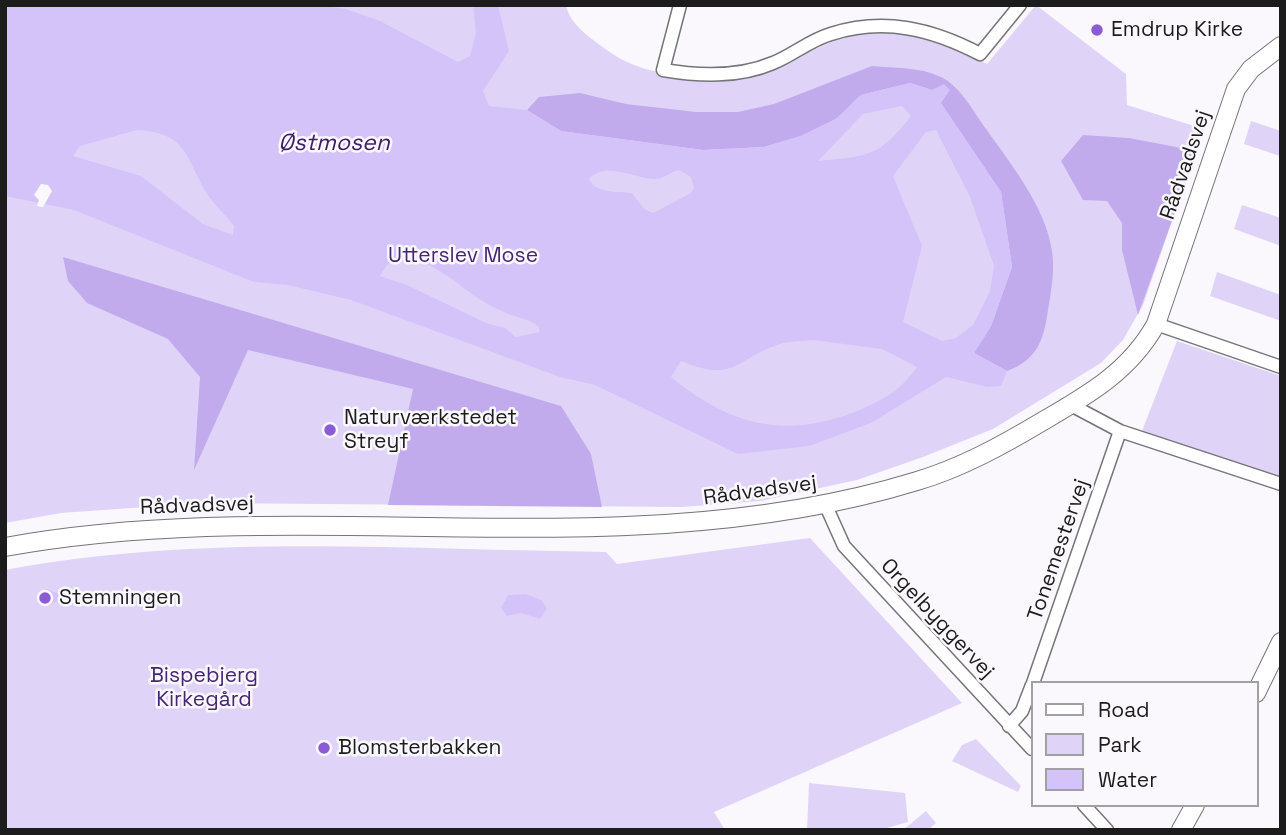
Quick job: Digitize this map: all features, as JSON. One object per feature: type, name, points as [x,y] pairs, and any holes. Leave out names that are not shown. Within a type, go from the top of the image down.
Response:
[{"type":"street","points":[[680,5],[663,70],[697,76],[738,72],[773,64],[828,34],[887,25],[929,32],[980,54],[1020,5]]},
{"type":"street","name":"Rådvadsvej","points":[[5,547],[57,537],[176,526],[616,527],[724,522],[826,506],[920,481],[1000,446],[1071,405],[1105,383],[1143,348],[1156,324],[1236,89],[1251,69],[1281,46]]},
{"type":"street","points":[[1156,324],[1281,367]]},
{"type":"street","points":[[1071,405],[1120,430],[1281,484]]},
{"type":"street","name":"Tonemestervej","points":[[1034,681],[1120,430]]},
{"type":"street","name":"Orgelbyggervej","points":[[826,506],[844,546],[1030,747]]},
{"type":"street","points":[[1258,690],[1281,642]]},
{"type":"street","name":"Tonemestervej","points":[[1009,726],[1022,711],[1030,691]]},
{"type":"street","points":[[1086,807],[1107,830]]},
{"type":"street","points":[[1181,830],[1194,807]]},
{"type":"green space","name":"Utterslev Mose","points":[[5,5],[566,5],[571,18],[587,35],[632,64],[673,74],[743,75],[772,69],[844,38],[877,31],[921,35],[948,44],[987,64],[1036,5],[1126,74],[1127,105],[1204,129],[1143,305],[1123,340],[1101,363],[993,429],[857,480],[760,501],[682,507],[203,503],[61,513],[5,523]]},
{"type":"green space","points":[[1251,121],[1281,131],[1280,156],[1244,144]]},
{"type":"green space","points":[[1242,205],[1281,218],[1281,246],[1234,229]]},
{"type":"green space","points":[[1217,272],[1281,295],[1281,321],[1210,296]]},
{"type":"green space","points":[[1177,341],[1281,376],[1281,477],[1142,431]]},
{"type":"green space","name":"Bispebjerg Kirkegård","points":[[810,538],[962,703],[714,812],[725,830],[5,830],[5,570],[154,551],[305,546],[606,552],[617,564]]},
{"type":"green space","points":[[976,739],[1021,786],[1018,792],[952,761],[962,745]]},
{"type":"green space","points":[[809,783],[905,793],[908,822],[880,830],[807,830]]},
{"type":"green space","points":[[926,811],[936,823],[928,830],[903,830]]},
{"type":"shaded area","points":[[872,66],[925,71],[941,77],[955,87],[1026,187],[1043,219],[1053,258],[1046,321],[1041,340],[1032,355],[1007,371],[974,353],[991,326],[1012,267],[1001,192],[932,90],[910,83],[861,95],[836,119],[801,136],[764,147],[703,150],[561,131],[527,110],[539,97],[580,93],[626,104],[696,112],[738,112],[774,104]]},
{"type":"shaded area","points":[[1083,135],[1129,138],[1197,151],[1138,315],[1122,250],[1122,223],[1107,201],[1083,200],[1061,161]]},
{"type":"shaded area","points":[[63,257],[561,406],[591,454],[602,507],[388,505],[413,389],[248,350],[194,470],[200,377],[168,339],[87,303],[68,281]]},
{"type":"water","name":"Østmosen","points":[[5,5],[319,5],[346,9],[380,21],[458,62],[470,56],[476,33],[473,5],[498,5],[509,51],[483,91],[489,106],[527,110],[561,131],[703,150],[764,147],[801,136],[836,119],[861,95],[910,83],[932,90],[944,84],[950,90],[941,103],[1001,192],[1012,267],[991,326],[974,353],[1007,371],[1001,386],[987,387],[946,377],[871,423],[809,446],[738,454],[595,385],[560,377],[351,300],[288,285],[254,282],[74,210],[5,196]],"holes":[[[902,106],[911,116],[890,140],[872,152],[850,158],[818,161],[863,114]],[[137,130],[166,136],[175,141],[188,157],[209,196],[234,226],[233,235],[203,224],[141,176],[73,156],[80,146]],[[936,130],[970,197],[994,266],[990,291],[973,325],[956,338],[942,341],[903,322],[922,246],[893,176],[926,132]],[[679,170],[691,177],[694,188],[691,193],[653,213],[644,209],[632,193],[602,189],[592,184],[589,179],[603,171],[660,178]],[[414,249],[419,250],[423,262],[493,307],[535,324],[539,327],[539,332],[516,337],[505,328],[486,323],[407,285],[380,276],[387,265]],[[813,340],[882,349],[917,367],[896,390],[871,405],[826,421],[802,425],[779,425],[735,416],[714,406],[671,377],[681,361],[713,370],[725,369],[765,350],[792,342]]]},
{"type":"water","points":[[46,589],[65,596],[80,593],[84,601],[78,605],[63,600],[42,606],[37,599]]},
{"type":"water","points":[[526,594],[541,600],[547,608],[540,619],[521,613],[507,616],[501,608],[508,595]]},
{"type":"pier","points":[[41,184],[48,185],[52,191],[43,207],[37,206],[39,200],[34,195]]},
{"type":"place","name":"Emdrup Kirke","points":[[1097,30]]},
{"type":"place","name":"Naturværkstedet Streyf","points":[[330,430]]},
{"type":"place","name":"Stemningen","points":[[45,598]]},
{"type":"place","name":"Blomsterbakken","points":[[324,748]]}]
